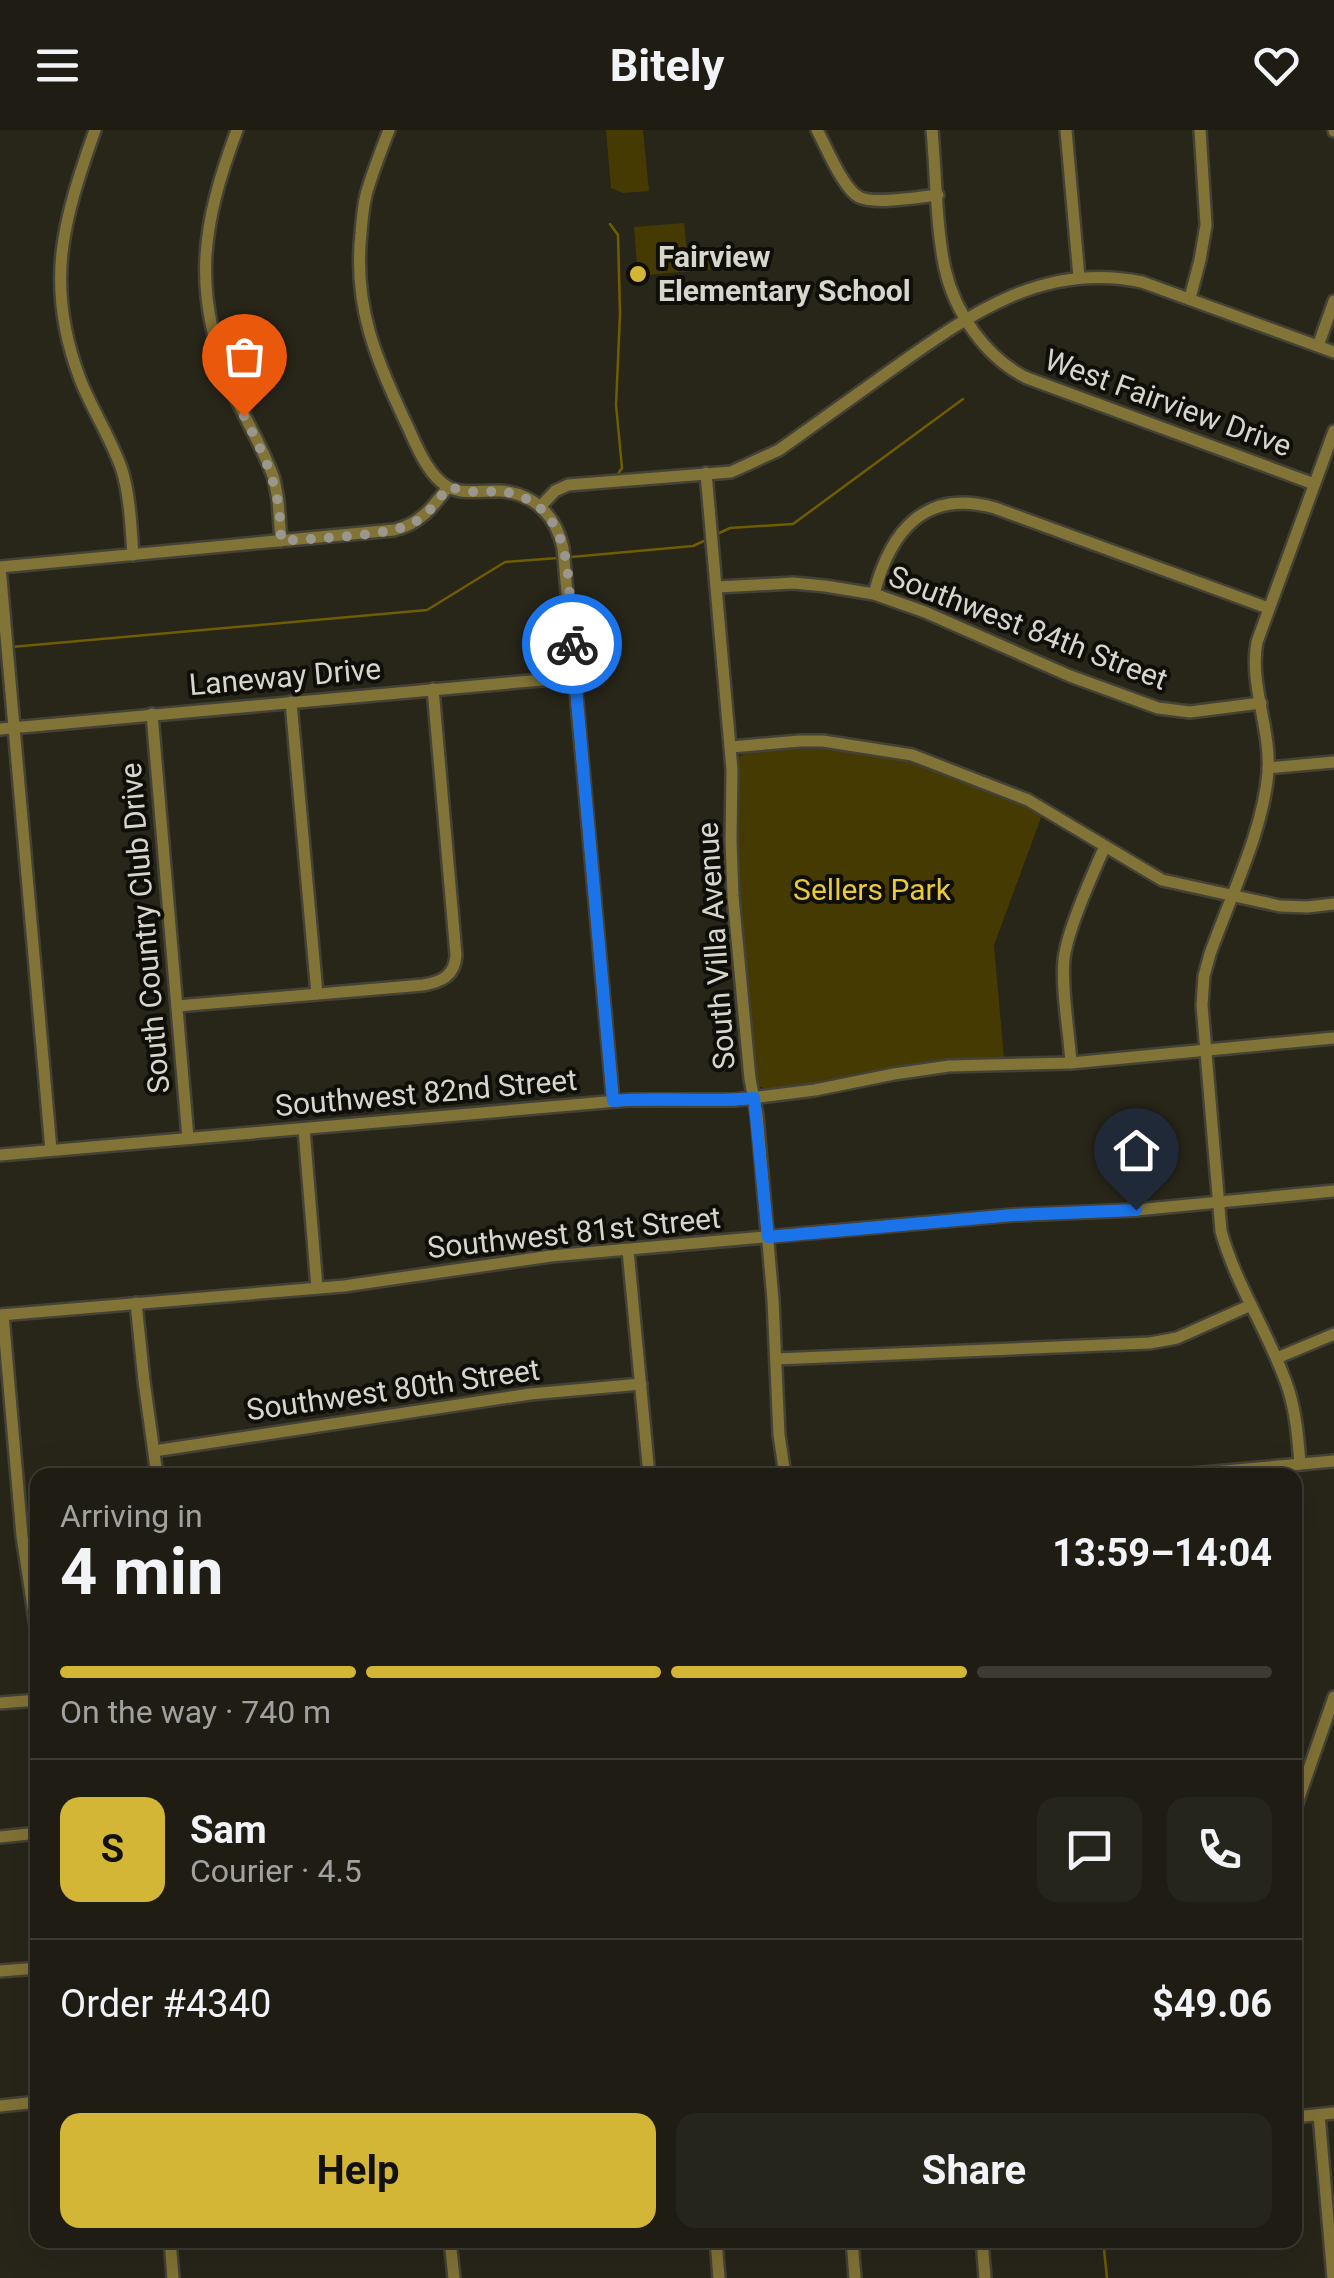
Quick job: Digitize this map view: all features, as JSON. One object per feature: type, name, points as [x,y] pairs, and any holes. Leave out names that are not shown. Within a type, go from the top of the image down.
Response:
[{"type":"street","points":[[95,130],[65,225],[61,300],[80,379],[124,478],[133,555]]},
{"type":"street","points":[[237,130],[212,208],[205,254],[206,298],[219,356],[274,479],[281,541]]},
{"type":"street","points":[[389,130],[364,202],[359,262],[362,308],[380,366],[412,437],[430,468],[448,487],[506,492],[541,506],[554,522],[561,540],[613,1101]]},
{"type":"street","points":[[817,130],[848,186],[859,197],[881,200],[938,195]]},
{"type":"street","name":"West Fairview Drive","points":[[932,130],[946,272],[958,304],[985,346],[1018,374],[1314,484]]},
{"type":"street","points":[[1066,130],[1079,278]]},
{"type":"street","points":[[1190,298],[1206,225],[1200,130]]},
{"type":"street","points":[[541,506],[555,490],[568,485],[731,472],[779,450],[953,326],[988,306],[1030,288],[1079,278],[1125,278],[1160,287],[1334,352]]},
{"type":"street","points":[[1318,346],[1334,301]]},
{"type":"street","points":[[1300,1464],[1294,1407],[1223,1240],[1202,1006],[1204,976],[1256,828],[1268,768],[1256,650],[1334,432]]},
{"type":"street","name":"South Villa Avenue","points":[[706,473],[733,776],[732,878],[768,1237],[784,1468]]},
{"type":"street","points":[[51,1150],[0,567],[405,528],[430,510],[448,487]]},
{"type":"street","points":[[874,594],[887,554],[909,524],[942,506],[969,503],[995,508],[1268,608]]},
{"type":"street","name":"Southwest 84th Street","points":[[718,587],[793,584],[874,594],[1147,705],[1190,712],[1261,703]]},
{"type":"street","name":"Laneway Drive","points":[[0,729],[575,677]]},
{"type":"street","points":[[177,1006],[432,983],[446,978],[453,970],[456,955],[434,689]]},
{"type":"street","points":[[291,702],[317,994]]},
{"type":"street","name":"South Country Club Drive","points":[[152,714],[188,1138]]},
{"type":"street","points":[[731,748],[800,740],[912,755],[1028,800],[1162,880],[1290,907],[1334,904]]},
{"type":"street","points":[[1268,768],[1334,762]]},
{"type":"street","points":[[1071,1063],[1065,955],[1105,846]]},
{"type":"street","name":"Southwest 82nd Street","points":[[0,1155],[613,1101],[754,1098],[950,1066],[1071,1063],[1334,1038]]},
{"type":"street","points":[[304,1129],[317,1288]]},
{"type":"street","name":"Southwest 81st Street","points":[[2,1315],[317,1288],[628,1250],[1334,1191]]},
{"type":"street","points":[[628,1250],[648,1468]]},
{"type":"street","points":[[136,1303],[156,1468]]},
{"type":"street","points":[[776,1359],[1150,1343],[1177,1338],[1251,1305]]},
{"type":"street","points":[[2,1315],[30,1587]]},
{"type":"street","points":[[1276,1358],[1334,1334]]},
{"type":"street","name":"Southwest 80th Street","points":[[154,1451],[530,1394],[641,1384]]},
{"type":"street","points":[[1265,1468],[1334,1461]]},
{"type":"street","points":[[1302,1788],[1334,1697]]},
{"type":"street","points":[[0,1704],[30,1701]]},
{"type":"street","points":[[0,1837],[30,1834]]},
{"type":"street","points":[[0,1971],[30,1969]]},
{"type":"street","points":[[0,2106],[30,2103]]},
{"type":"street","points":[[1302,2116],[1334,2114]]},
{"type":"street","points":[[1319,2115],[1334,2278]]},
{"type":"street","points":[[171,2248],[173,2278]]},
{"type":"street","points":[[451,2248],[454,2278]]},
{"type":"street","points":[[717,2248],[719,2278]]},
{"type":"street","points":[[853,2248],[855,2278]]},
{"type":"street","points":[[983,2248],[985,2278]]},
{"type":"green space","points":[[606,130],[643,130],[649,191],[623,193],[611,188]]},
{"type":"green space","points":[[684,223],[687,252],[713,251],[715,269],[638,276],[634,227]]},
{"type":"green space","name":"Sellers Park","points":[[804,747],[866,753],[927,767],[986,788],[1042,815],[994,945],[1004,1059],[927,1062],[833,1080],[766,1089],[758,1086],[738,890],[738,761],[749,751]]},
{"type":"waterway","points":[[610,224],[618,235],[620,314],[616,405],[622,468],[616,477]]},
{"type":"waterway","points":[[717,534],[730,528],[793,524],[963,399]]},
{"type":"waterway","points":[[571,557],[693,546],[706,540]]},
{"type":"waterway","points":[[11,647],[427,610],[505,562],[558,558]]},
{"type":"waterway","points":[[1104,2248],[1107,2278]]},
{"type":"way so far","points":[[244,416],[274,479],[281,541],[405,528],[430,510],[448,487],[506,492],[541,506],[558,530],[563,548],[572,644]]},
{"type":"place","name":"Fairview Elementary School","points":[[638,274]]},
{"type":"route","points":[[572,644],[613,1101],[754,1098],[768,1237],[1013,1215],[1136,1210]]}]
